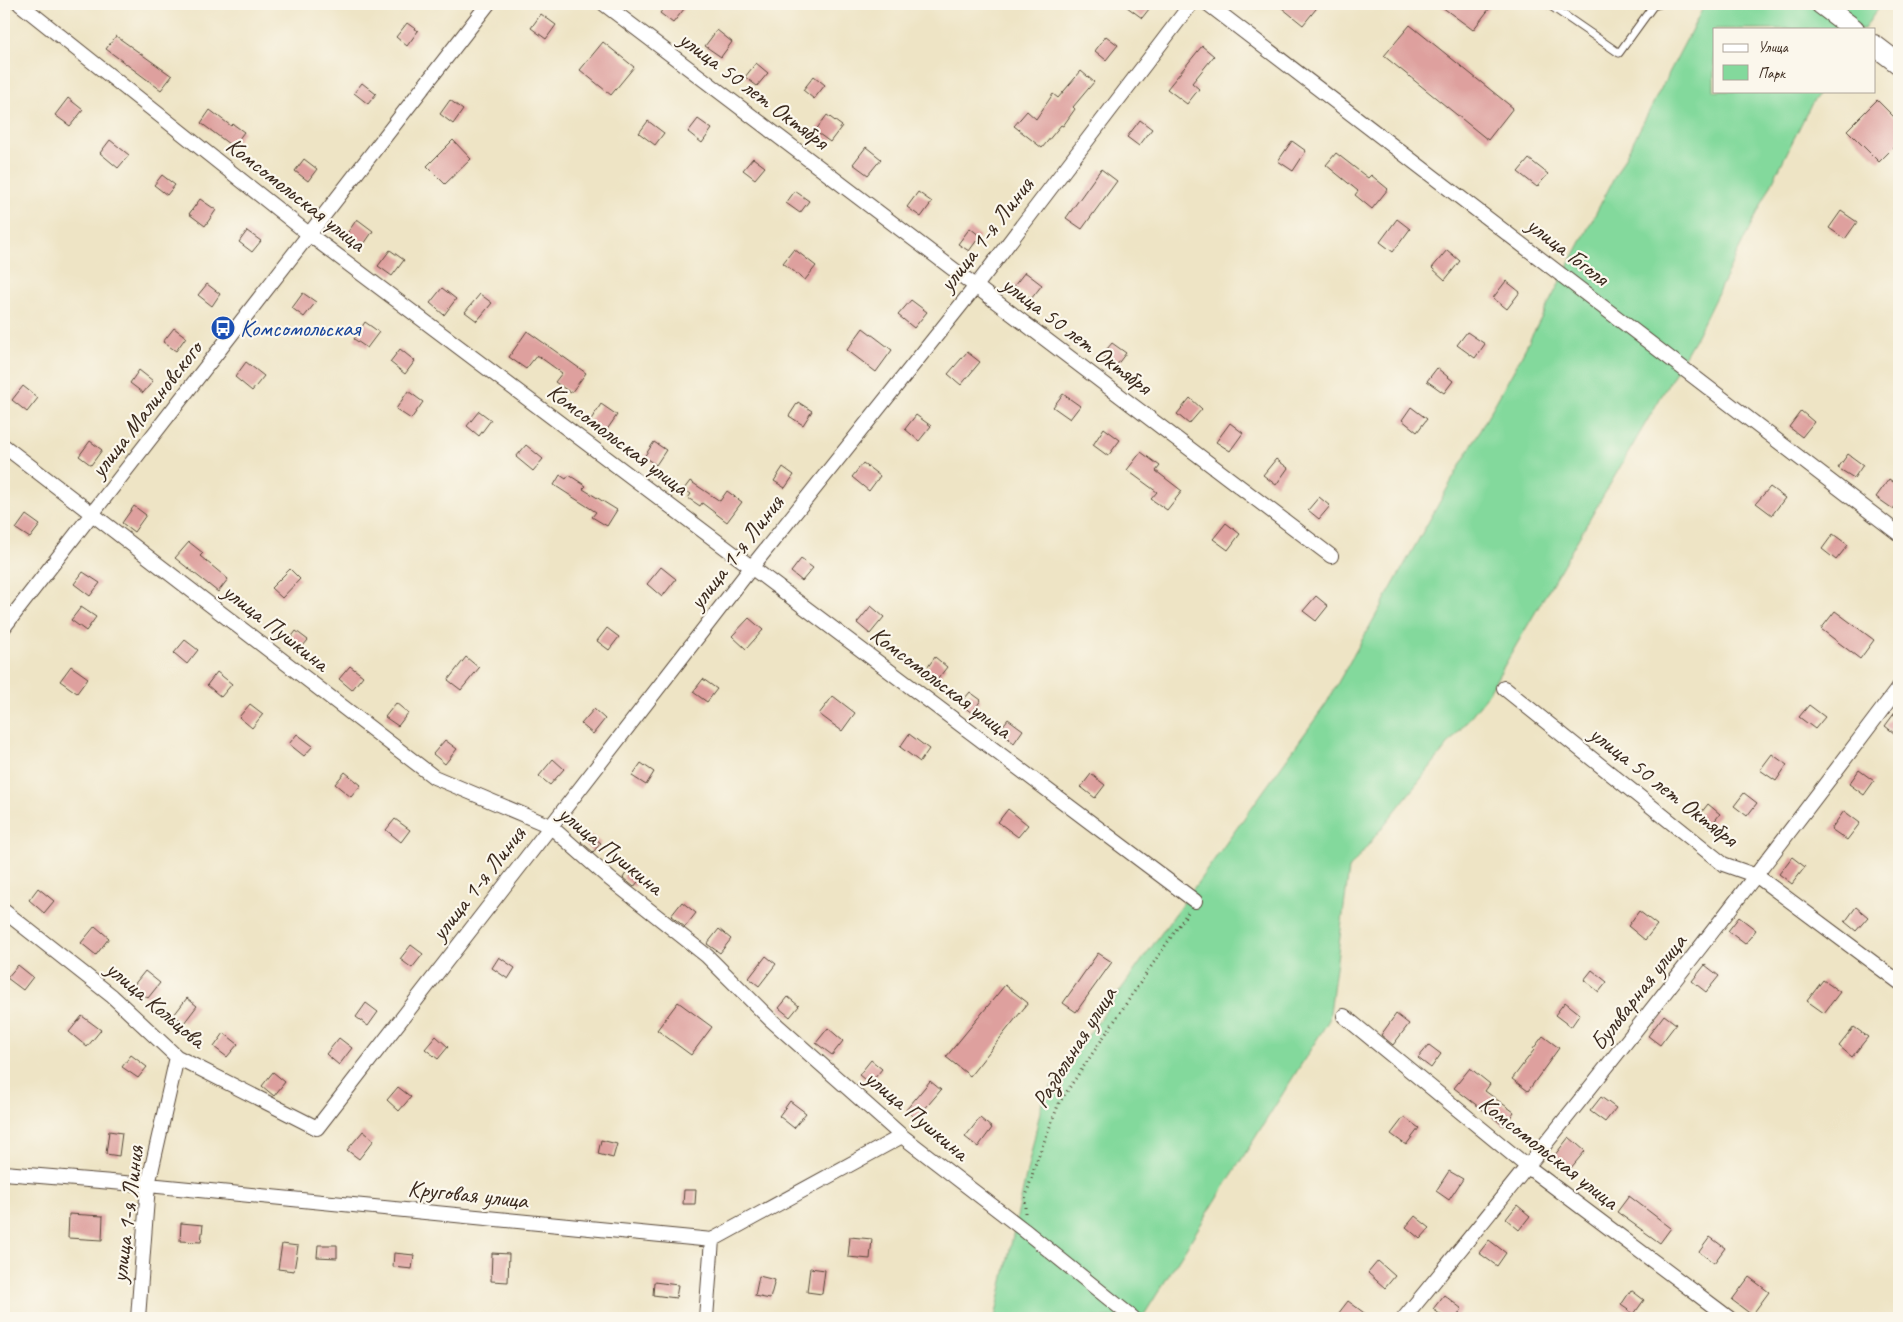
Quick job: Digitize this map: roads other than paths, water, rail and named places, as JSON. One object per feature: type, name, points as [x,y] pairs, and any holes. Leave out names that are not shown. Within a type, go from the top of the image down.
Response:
[{"type":"main road","points":[[1821,4],[1854,28]]},
{"type":"main road","points":[[1876,46],[1899,64]]},
{"type":"street","name":"Комсомольская улица","points":[[20,4],[310,235],[1195,901]]},
{"type":"street","name":"улица Малиновского","points":[[4,627],[488,4]]},
{"type":"street","name":"улица 50 лет Октября","points":[[604,4],[1331,556]]},
{"type":"street","name":"улица 1-я Линия","points":[[317,1128],[751,568],[976,286],[1191,4]]},
{"type":"street","name":"улица Гоголя","points":[[1208,4],[1899,534]]},
{"type":"street","name":"улица Пушкина","points":[[4,446],[434,777],[550,826],[610,878],[707,956],[770,1019],[902,1136],[1024,1230],[1133,1318]]},
{"type":"street","name":"Бульварная улица","points":[[1404,1318],[1528,1167],[1757,876],[1899,687]]},
{"type":"street","name":"улица 50 лет Октября","points":[[1504,688],[1723,864],[1757,876],[1899,982]]},
{"type":"street","name":"улица Кольцова","points":[[4,911],[112,996],[177,1057],[317,1128]]},
{"type":"street","name":"Комсомольская улица","points":[[1344,1016],[1528,1167],[1729,1318]]},
{"type":"street","name":"улица 1-я Линия","points":[[138,1318],[148,1185],[177,1057]]},
{"type":"street","points":[[706,1318],[712,1240],[902,1136]]},
{"type":"street","name":"Круговая улица","points":[[4,1173],[148,1185],[712,1240]]},
{"type":"lane","points":[[1548,4],[1619,52],[1653,6],[1660,4]]},
{"type":"place","name":"Комсомольская","points":[[223,328]]}]
